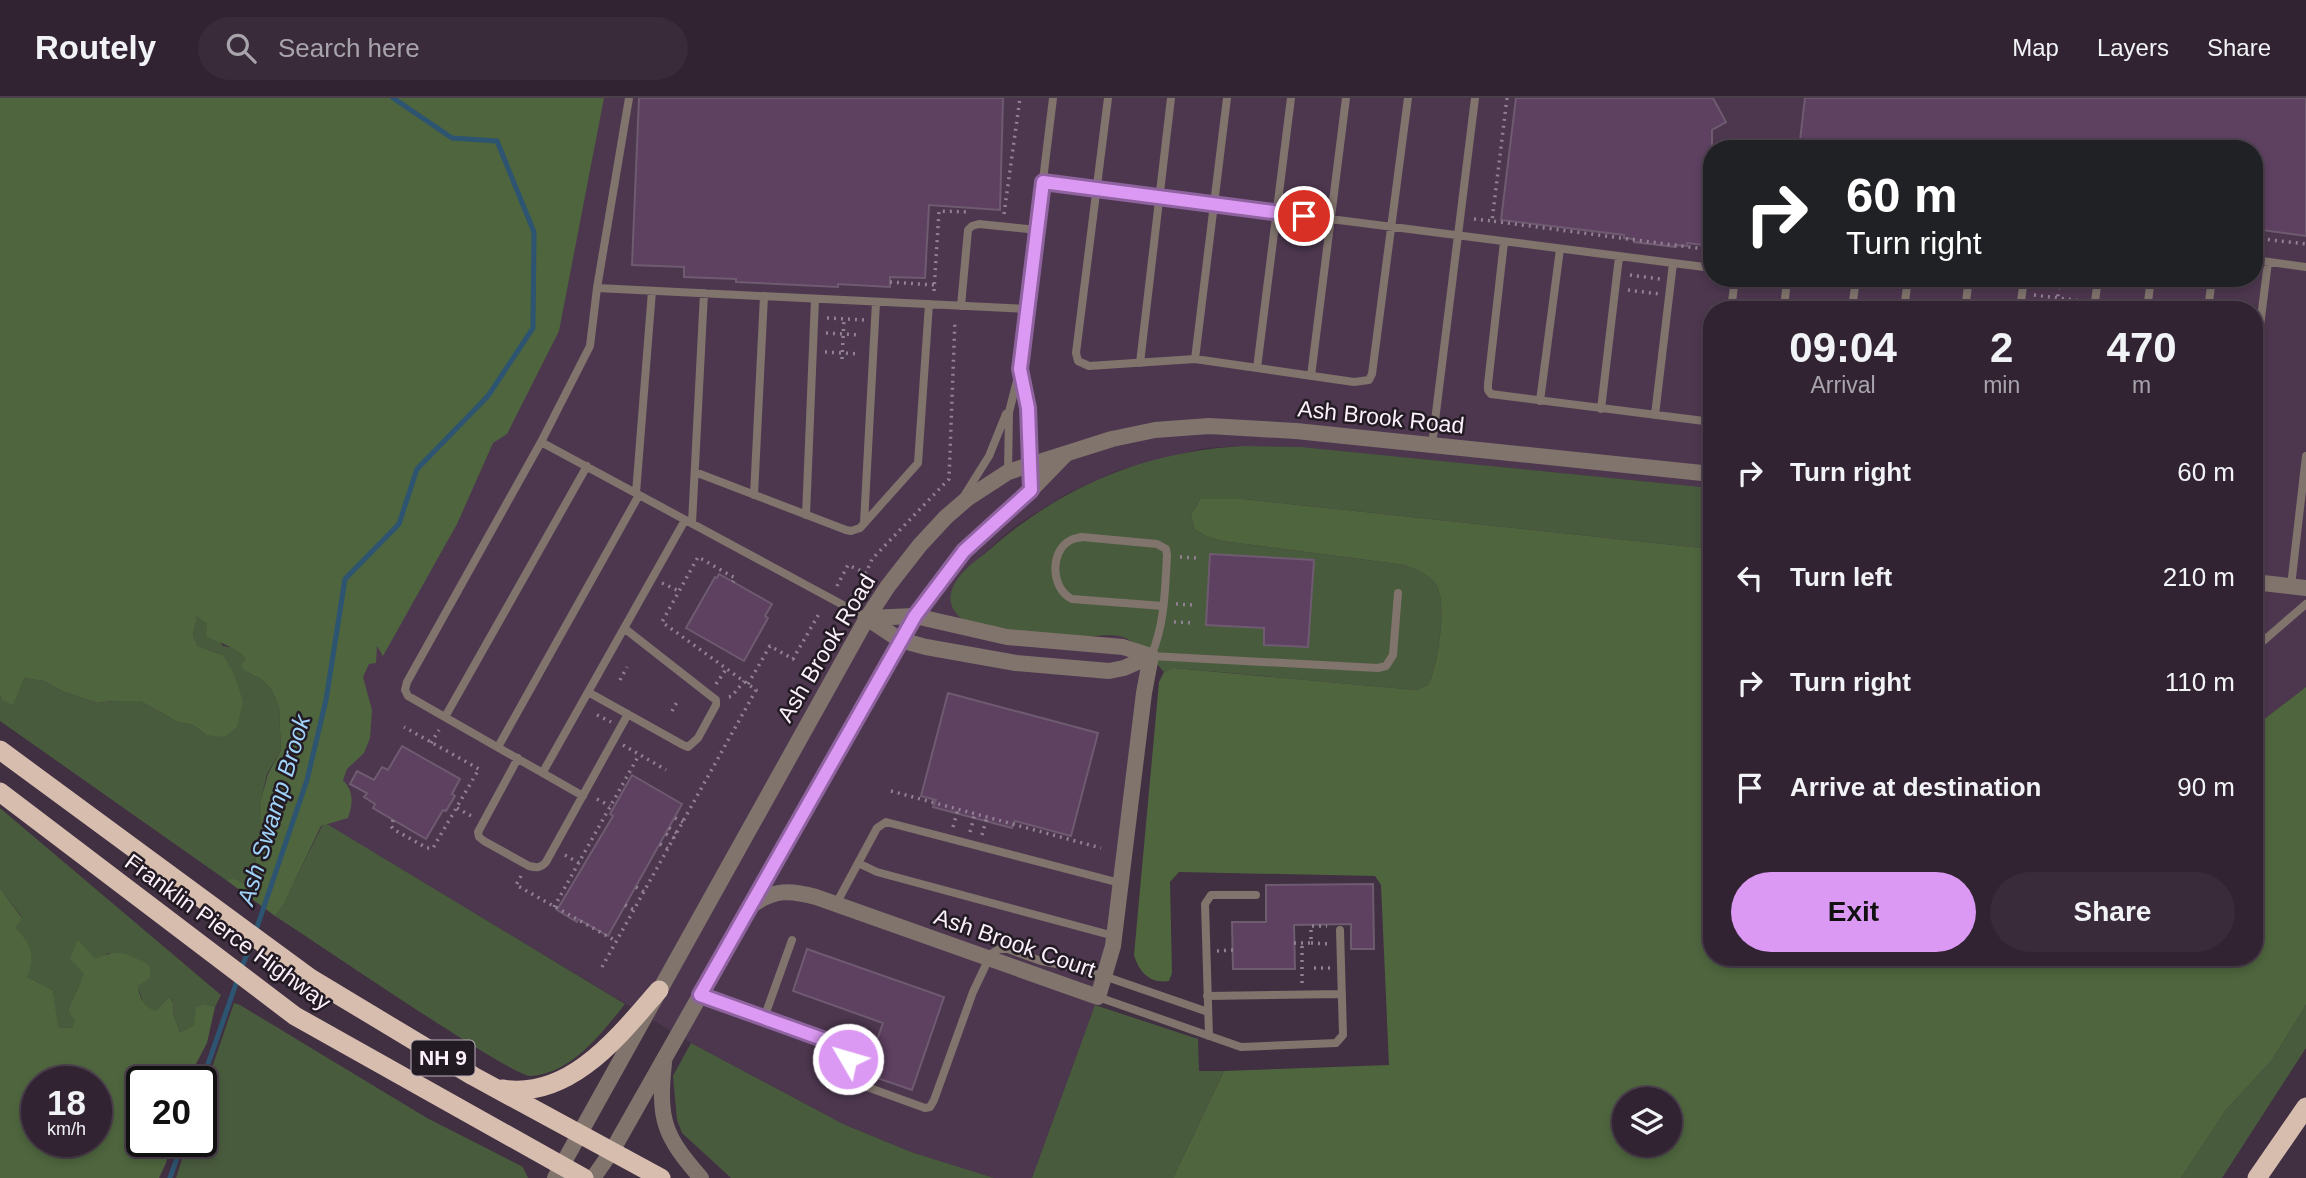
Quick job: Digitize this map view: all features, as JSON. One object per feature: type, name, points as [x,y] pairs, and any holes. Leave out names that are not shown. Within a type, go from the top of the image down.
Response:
[{"type":"highway","name":"Franklin Pierce Highway","points":[[0,750],[310,978],[493,1087],[661,1178]]},
{"type":"highway","name":"Franklin Pierce Highway","points":[[0,792],[295,1016],[558,1171],[584,1178]]},
{"type":"highway","points":[[493,1087],[518,1091],[560,1080],[609,1046],[659,990]]},
{"type":"highway","points":[[2257,1178],[2306,1107]]},
{"type":"street","name":"Ash Brook Road","points":[[558,1171],[867,618],[888,586],[946,517],[968,498],[1008,472],[1112,439],[1155,430],[1209,426],[1296,431],[1703,473]]},
{"type":"street","points":[[593,1178],[612,1151],[915,616],[964,551],[1066,455]]},
{"type":"street","points":[[2263,583],[2299,587]]},
{"type":"street","points":[[867,618],[915,616],[1007,638],[1123,647],[1151,656]]},
{"type":"street","points":[[867,618],[900,640],[980,658],[1047,667],[1109,671],[1124,668],[1151,656]]},
{"type":"street","name":"Ash Brook Court","points":[[750,906],[774,893],[807,895],[1098,997],[1114,936],[1151,656]]},
{"type":"street","points":[[665,1057],[661,1108],[668,1134],[680,1154],[701,1178]]},
{"type":"lane","points":[[583,796],[408,696],[405,690],[541,442],[590,346],[629,98]]},
{"type":"lane","points":[[1008,472],[1007,429],[1020,369],[1053,98]]},
{"type":"lane","points":[[1108,98],[1076,353],[1078,361],[1089,366],[1195,359],[1354,382],[1369,380],[1372,374],[1408,98]]},
{"type":"lane","points":[[1140,363],[1171,98]]},
{"type":"lane","points":[[1195,359],[1227,98]]},
{"type":"lane","points":[[1257,368],[1291,98]]},
{"type":"lane","points":[[1311,376],[1346,98]]},
{"type":"lane","points":[[1432,446],[1475,98]]},
{"type":"lane","points":[[1043,182],[1703,267]]},
{"type":"lane","points":[[961,306],[968,230],[979,224],[1037,230]]},
{"type":"lane","points":[[1504,242],[1488,390],[1497,396],[1703,421]]},
{"type":"lane","points":[[1541,401],[1560,249]]},
{"type":"lane","points":[[1601,409],[1619,257]]},
{"type":"lane","points":[[2263,261],[2306,267]]},
{"type":"lane","points":[[2263,302],[2268,262]]},
{"type":"lane","points":[[1655,415],[1672,263]]},
{"type":"lane","points":[[597,288],[1027,309]]},
{"type":"lane","points":[[498,747],[638,494],[652,291]]},
{"type":"lane","points":[[543,772],[624,628],[689,522],[695,472],[704,293]]},
{"type":"lane","points":[[754,495],[764,296]]},
{"type":"lane","points":[[806,515],[815,299]]},
{"type":"lane","points":[[864,523],[876,302]]},
{"type":"lane","points":[[695,472],[806,515],[851,531],[856,530],[918,463],[929,304]]},
{"type":"lane","points":[[1020,369],[1027,397],[1031,490]]},
{"type":"lane","points":[[946,517],[983,469],[1011,402]]},
{"type":"lane","points":[[541,442],[867,618]]},
{"type":"lane","points":[[2299,587],[2306,456]]},
{"type":"lane","points":[[445,717],[587,466]]},
{"type":"lane","points":[[1163,606],[1072,599],[1065,596],[1058,587],[1056,567],[1062,547],[1070,540],[1082,537],[1157,544],[1166,549],[1167,557],[1163,606],[1161,621],[1151,656],[1378,668],[1386,666],[1393,655],[1398,593]]},
{"type":"lane","points":[[2263,641],[2306,604]]},
{"type":"lane","points":[[588,692],[688,747],[698,738],[716,705],[713,697],[624,628]]},
{"type":"lane","points":[[518,758],[478,832],[479,837],[536,868],[546,862],[628,714]]},
{"type":"lane","points":[[836,904],[877,828],[886,822],[1120,883]]},
{"type":"lane","points":[[858,863],[877,872],[1114,936]]},
{"type":"lane","points":[[1209,1036],[1204,911],[1207,899],[1211,895],[1256,895]]},
{"type":"lane","points":[[1098,997],[1209,1036],[1249,1047],[1336,1043],[1343,1035],[1340,930]]},
{"type":"lane","points":[[764,1018],[793,940]]},
{"type":"lane","points":[[700,995],[846,1049],[848,1059],[843,1074],[849,1081],[925,1108],[930,1107],[934,1100],[968,1004],[993,951],[1007,949],[1041,961],[1104,976],[1208,1012]]},
{"type":"lane","points":[[1207,996],[1342,994]]},
{"type":"path","points":[[991,214],[1005,214],[1020,98]]},
{"type":"path","points":[[1492,222],[1507,98]]},
{"type":"path","points":[[934,291],[939,211],[978,213]]},
{"type":"path","points":[[1460,218],[1703,249]]},
{"type":"path","points":[[2263,239],[2306,244]]},
{"type":"path","points":[[1617,273],[1671,281]]},
{"type":"path","points":[[890,282],[934,285]]},
{"type":"path","points":[[2058,301],[2059,287]]},
{"type":"path","points":[[1615,288],[1669,295]]},
{"type":"path","points":[[2047,297],[2068,299]]},
{"type":"path","points":[[814,317],[875,321]]},
{"type":"path","points":[[842,356],[844,319]]},
{"type":"path","points":[[814,332],[874,336]]},
{"type":"path","points":[[813,352],[842,356],[873,354]]},
{"type":"path","points":[[1167,557],[1198,558]]},
{"type":"path","points":[[727,668],[713,697],[732,696],[746,682],[770,646],[793,659],[820,612]]},
{"type":"path","points":[[1161,621],[1193,623]]},
{"type":"path","points":[[620,680],[627,667]]},
{"type":"path","points":[[672,711],[677,702]]},
{"type":"path","points":[[393,820],[393,829],[430,849],[436,845],[479,769],[404,727]]},
{"type":"path","points":[[554,907],[639,755],[667,770]]},
{"type":"path","points":[[891,791],[1101,848]]},
{"type":"path","points":[[457,808],[482,822]]},
{"type":"path","points":[[949,839],[958,809]]},
{"type":"path","points":[[966,843],[975,813]]},
{"type":"path","points":[[979,846],[987,817]]},
{"type":"path","points":[[674,818],[683,822]]},
{"type":"path","points":[[669,828],[677,833]]},
{"type":"path","points":[[666,834],[674,838]]},
{"type":"path","points":[[660,844],[668,849]]},
{"type":"path","points":[[527,865],[516,885],[617,942]]},
{"type":"path","points":[[636,887],[644,892]]},
{"type":"path","points":[[625,905],[634,910]]},
{"type":"path","points":[[1294,943],[1311,943],[1311,926],[1329,926]]},
{"type":"path","points":[[1302,943],[1302,994]]},
{"type":"shaded area","points":[[591,98],[2306,98],[2306,687],[2263,720],[2263,301],[1703,301],[1703,487],[1301,447],[1205,448],[1119,470],[1066,494],[1015,526],[965,570],[1081,637],[1121,636],[1151,656],[1098,997],[1032,1178],[994,1178],[911,1152],[843,1124],[691,1043],[298,807]]},
{"type":"green space","points":[[0,98],[604,98],[559,331],[507,434],[493,443],[457,524],[383,656],[377,646],[376,663],[369,664],[363,677],[372,710],[370,738],[364,753],[347,769],[343,780],[352,798],[348,818],[321,826],[275,916],[226,880],[234,879],[245,884],[254,869],[261,828],[261,799],[268,774],[281,750],[279,707],[271,689],[241,666],[246,658],[242,654],[206,636],[207,624],[197,616],[193,635],[198,646],[223,655],[233,672],[243,701],[237,727],[224,737],[206,735],[193,725],[178,722],[140,701],[97,703],[62,691],[44,681],[24,678],[13,705],[2,700],[0,695]]},
{"type":"green space","points":[[1244,446],[1301,447],[1703,487],[1703,548],[1243,499],[1200,499],[1191,515],[1194,529],[1206,536],[1222,541],[1405,565],[1431,579],[1440,595],[1440,636],[1428,685],[1416,690],[1175,668],[1164,672],[1138,646],[1119,636],[1082,637],[999,628],[961,618],[953,609],[950,598],[952,590],[967,568],[1045,508],[1107,476],[1139,464],[1208,449]]},
{"type":"green space","points":[[1200,499],[1243,499],[1703,548],[1703,966],[2263,966],[2263,720],[2306,687],[2306,1005],[2272,1060],[2226,1110],[2181,1178],[1173,1178],[1224,1071],[1389,1065],[1381,885],[1375,876],[1179,872],[1170,882],[1172,973],[1169,981],[1151,979],[1139,967],[1134,955],[1159,682],[1164,672],[1174,668],[1416,690],[1428,685],[1432,676],[1441,620],[1437,586],[1427,576],[1405,565],[1222,541],[1194,529],[1191,515]]},
{"type":"green space","points":[[197,615],[223,646],[236,648],[247,658],[247,672],[261,679],[271,689],[279,707],[281,750],[267,774],[261,799],[261,828],[254,869],[245,884],[226,880],[0,721],[0,695],[2,700],[24,678],[44,681],[62,691],[97,703],[140,701],[178,722],[193,725],[206,735],[223,655],[198,646],[193,635]]},
{"type":"green space","points":[[0,808],[221,995],[215,1007],[206,1004],[194,1025],[180,1032],[169,997],[156,1011],[146,1005],[133,980],[109,953],[93,964],[79,985],[68,1010],[76,1021],[72,1028],[57,1027],[53,990],[27,977],[16,928],[22,917],[0,888]]},
{"type":"green space","points":[[327,824],[625,1004],[584,1050],[560,1068],[531,1076],[488,1055],[275,916],[322,826]]},
{"type":"green space","points":[[0,888],[22,918],[16,928],[31,951],[27,977],[53,990],[58,1027],[72,1028],[75,1021],[68,1010],[84,974],[70,958],[78,940],[95,959],[117,953],[150,966],[150,978],[138,986],[141,998],[156,1011],[169,997],[180,1032],[194,1025],[196,1007],[206,1004],[215,1007],[207,1043],[195,1066],[126,1066],[126,1157],[168,1157],[159,1178],[0,1178]]},
{"type":"green space","points":[[234,1003],[240,1005],[427,1118],[523,1167],[528,1178],[176,1178],[183,1157],[217,1157],[217,1066],[213,1066]]},
{"type":"green space","points":[[1095,1005],[1198,1039],[1199,1071],[1224,1071],[1173,1178],[1032,1178]]},
{"type":"green space","points":[[2306,1005],[2306,1048],[2222,1178],[2181,1178],[2226,1110],[2272,1060]]},
{"type":"green space","points":[[691,1043],[843,1124],[911,1152],[994,1178],[731,1178],[682,1133],[677,1120],[673,1076]]},
{"type":"building","points":[[639,98],[1003,98],[1000,210],[929,205],[925,278],[890,277],[890,287],[736,282],[736,279],[684,277],[684,267],[632,265]]},
{"type":"building","points":[[1516,98],[1713,98],[1726,122],[1712,130],[1712,140],[1703,140],[1703,245],[1687,243],[1687,246],[1676,247],[1634,242],[1634,239],[1624,238],[1624,235],[1501,220]]},
{"type":"building","points":[[1805,98],[2306,98],[2306,236],[2263,230],[2263,140],[1800,140]]},
{"type":"building","points":[[1210,554],[1314,560],[1308,647],[1264,645],[1264,628],[1206,625]]},
{"type":"building","points":[[719,574],[772,604],[765,616],[768,618],[744,661],[686,628]]},
{"type":"building","points":[[948,693],[1098,733],[1071,836],[1015,821],[1012,828],[933,807],[936,800],[921,796]]},
{"type":"building","points":[[402,746],[460,779],[452,794],[455,796],[446,811],[443,810],[426,839],[373,808],[375,804],[364,797],[367,793],[350,784],[357,771],[374,780],[382,767],[388,770]]},
{"type":"building","points":[[632,775],[682,804],[608,936],[557,910],[613,816],[610,814]]},
{"type":"building","points":[[1373,884],[1374,949],[1351,949],[1351,924],[1294,925],[1295,969],[1233,969],[1232,922],[1266,922],[1266,885]]},
{"type":"building","points":[[807,949],[944,997],[912,1090],[865,1074],[883,1023],[793,991]]},
{"type":"waterway","name":"Ash Swamp Brook","points":[[255,933],[307,780],[326,700],[345,579],[399,524],[417,469],[488,396],[533,328],[534,232],[497,141],[452,138],[393,98]]},
{"type":"waterway","name":"Ash Swamp Brook","points":[[241,969],[252,942]]},
{"type":"waterway","name":"Ash Swamp Brook","points":[[207,1066],[238,978]]},
{"type":"waterway","name":"Ash Swamp Brook","points":[[170,1178],[177,1157]]},
{"type":"route","points":[[848,1059],[849,1054],[842,1046],[700,995],[915,616],[964,551],[1031,490],[1028,408],[1020,369],[1043,182],[1304,216]]}]
